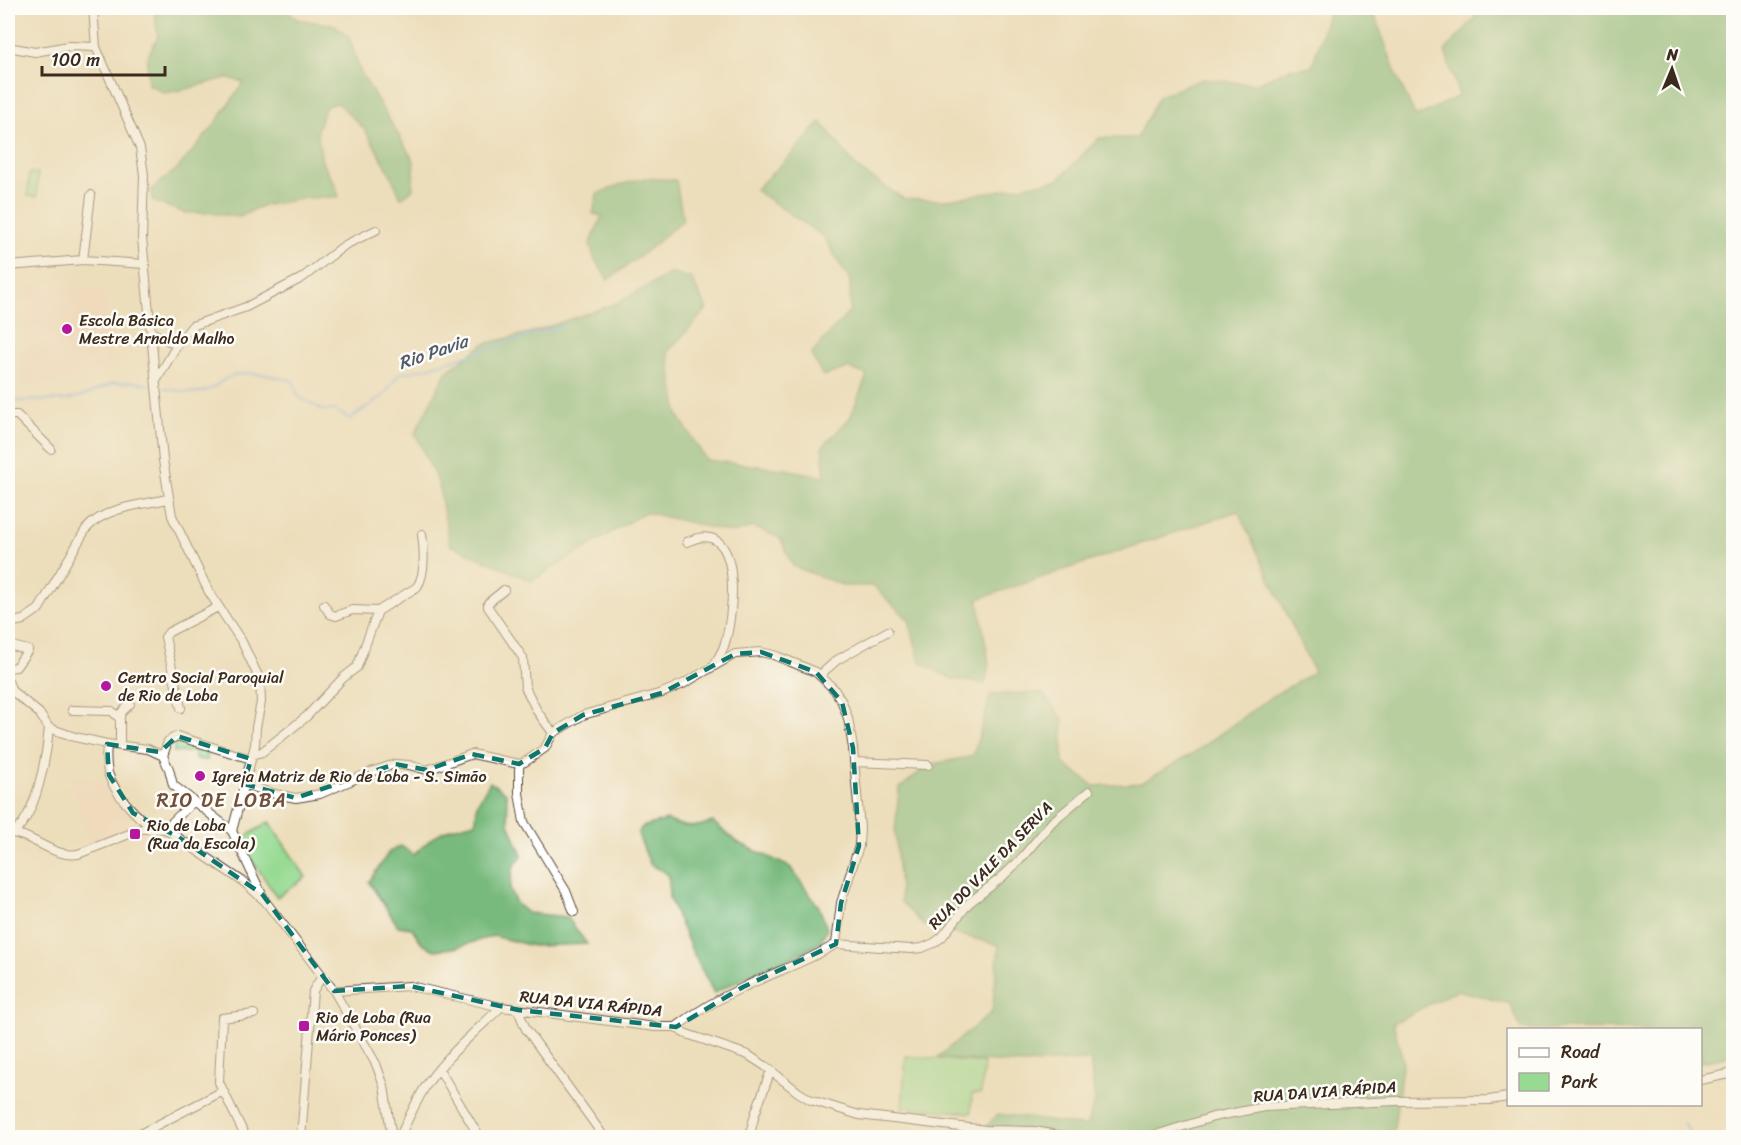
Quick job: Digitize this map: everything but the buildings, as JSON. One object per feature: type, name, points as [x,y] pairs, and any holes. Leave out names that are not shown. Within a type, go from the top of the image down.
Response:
[{"type":"street","points":[[93,8],[96,47],[140,148],[144,175],[142,222],[145,264],[168,498],[172,516],[218,607],[242,642],[260,680],[261,702],[252,756],[232,831]]},
{"type":"street","points":[[8,47],[35,52],[69,46],[96,47]]},
{"type":"street","points":[[83,260],[91,195]]},
{"type":"street","points":[[156,381],[177,345],[192,326],[246,307],[302,278],[345,245],[376,230]]},
{"type":"street","points":[[8,266],[83,260],[145,264]]},
{"type":"street","points":[[151,332],[177,345]]},
{"type":"street","points":[[8,415],[17,415],[51,449]]},
{"type":"street","points":[[8,623],[23,620],[39,609],[93,521],[110,512],[168,498]]},
{"type":"street","points":[[324,605],[330,614],[336,616],[352,610],[378,610],[417,586],[421,582],[424,547],[422,534]]},
{"type":"street","points":[[687,542],[700,538],[717,541],[725,549],[728,558],[732,587],[728,627],[724,648],[713,666]]},
{"type":"street","points":[[504,590],[490,601],[488,607],[524,658],[525,687],[537,711],[553,733]]},
{"type":"street","points":[[181,708],[165,637],[169,632],[218,607]]},
{"type":"street","points":[[163,756],[168,741],[177,736],[252,756],[262,752],[306,717],[343,678],[357,667],[378,610]]},
{"type":"street","points":[[820,675],[837,660],[888,631]]},
{"type":"street","points":[[8,645],[28,650],[16,667],[8,668]]},
{"type":"street","points":[[244,784],[285,797],[296,798],[320,794],[395,764],[427,770],[472,754],[519,764],[545,748],[553,733],[583,716],[662,693],[683,684],[735,654],[761,652],[787,660],[820,675],[834,689],[842,702],[851,733],[860,828],[859,846],[841,903],[836,944],[822,953],[743,987],[693,1014],[676,1027]]},
{"type":"street","points":[[8,681],[12,691],[39,713],[49,728],[107,744],[148,749],[163,756],[173,785],[232,831],[265,901],[334,991],[376,1064],[384,1086],[392,1137]]},
{"type":"street","points":[[120,745],[121,713],[130,704]]},
{"type":"street","points":[[72,710],[112,711],[120,719]]},
{"type":"street","points":[[9,833],[16,831],[36,795],[45,760],[49,728]]},
{"type":"street","points":[[107,744],[106,760],[109,775],[134,813],[154,828]]},
{"type":"street","points":[[854,762],[928,765]]},
{"type":"street","points":[[519,764],[520,807],[524,822],[566,891],[574,912]]},
{"type":"street","name":"RUA DO VALE DA SERVA","points":[[836,944],[911,949],[922,948],[934,943],[942,937],[969,903],[1019,861],[1052,822],[1089,790]]},
{"type":"street","points":[[165,829],[193,802]]},
{"type":"street","points":[[9,833],[70,855],[78,854],[135,831],[165,829],[245,883],[265,901]]},
{"type":"street","points":[[243,857],[245,883]]},
{"type":"street","points":[[245,883],[252,883],[252,876]]},
{"type":"street","points":[[301,1137],[313,991],[322,976]]},
{"type":"street","name":"RUA DA VIA RÁPIDA","points":[[334,991],[410,986],[518,1010],[655,1027],[676,1027],[684,1033],[748,1055],[811,1100],[859,1114],[986,1130],[1034,1131],[1076,1137]]},
{"type":"street","points":[[399,1137],[427,1085],[439,1069],[501,1007]]},
{"type":"street","points":[[518,1010],[526,1029],[605,1137]]},
{"type":"street","points":[[246,1137],[219,1082],[222,1018],[254,1014]]},
{"type":"street","points":[[439,1069],[480,1137]]},
{"type":"street","points":[[749,1137],[771,1070]]},
{"type":"street","points":[[1702,1080],[1734,1072]]},
{"type":"street","points":[[132,1137],[223,1091]]},
{"type":"street","name":"RUA DA VIA RÁPIDA","points":[[1146,1137],[1213,1117],[1264,1107],[1396,1101],[1490,1100],[1507,1097]]},
{"type":"highlighted area","points":[[761,652],[816,672],[842,702],[853,748],[859,846],[841,903],[836,944],[743,987],[676,1027],[518,1010],[410,986],[334,991],[262,894],[178,837],[133,813],[109,775],[107,744],[160,752],[177,736],[251,759],[244,784],[296,798],[395,764],[427,770],[472,754],[519,764],[545,748],[553,733],[583,715],[662,693],[735,654]]},
{"type":"shaded area","name":"Escola Básica Mestre Arnaldo Malho","points":[[27,286],[104,289],[115,369],[76,373],[66,384],[22,385]]},
{"type":"shaded area","points":[[77,776],[112,786],[132,813],[128,827],[87,846],[72,779]]},
{"type":"green space","points":[[154,8],[285,8],[297,19],[335,25],[349,37],[361,73],[414,161],[413,189],[401,198],[388,169],[365,130],[338,103],[326,106],[317,130],[322,162],[335,184],[339,197],[306,198],[262,206],[240,217],[185,213],[152,201],[152,189],[178,168],[212,128],[244,82],[226,78],[165,93],[148,84],[147,58],[158,36]]},
{"type":"green space","points":[[1475,8],[1733,8],[1733,1054],[1702,1062],[1702,1028],[1521,1028],[1510,1004],[1457,990],[1393,1023],[1403,1060],[1393,1137],[976,1137],[998,1114],[1086,1126],[1095,1102],[1090,1060],[1024,1064],[937,1058],[992,1012],[999,945],[924,926],[901,902],[895,831],[899,789],[928,765],[973,756],[991,694],[1042,693],[1063,719],[1063,763],[1094,786],[1141,783],[1192,754],[1271,697],[1314,672],[1238,511],[978,599],[989,664],[985,684],[952,679],[920,662],[909,620],[873,586],[844,586],[793,566],[780,538],[753,527],[733,533],[645,512],[532,581],[450,545],[438,483],[415,433],[446,372],[484,344],[533,332],[617,303],[671,273],[691,278],[707,309],[668,352],[678,415],[706,460],[785,469],[825,477],[822,447],[850,418],[867,375],[848,368],[823,376],[811,354],[850,311],[850,281],[824,237],[755,190],[821,122],[858,169],[904,199],[946,200],[1058,180],[1099,138],[1137,138],[1159,96],[1202,79],[1254,84],[1289,69],[1312,67],[1329,9],[1373,11],[1399,81],[1416,117],[1459,96],[1445,51],[1475,18]]},
{"type":"green space","points":[[29,173],[38,173],[37,197],[28,196]]},
{"type":"green space","points":[[644,178],[676,180],[683,220],[608,280],[594,258],[590,244],[602,216],[593,214],[597,194]]},
{"type":"green space","points":[[181,740],[208,747],[207,760],[195,759],[195,752],[174,752],[175,741]]},
{"type":"green space","points":[[490,782],[506,793],[509,823],[522,856],[513,867],[510,890],[516,903],[527,913],[567,917],[587,944],[533,946],[493,936],[454,948],[435,950],[422,944],[412,928],[398,926],[369,882],[389,852],[401,846],[414,855],[429,840],[442,832],[476,822],[477,804]]},
{"type":"green space","points":[[667,820],[690,827],[713,822],[737,842],[790,867],[819,907],[827,929],[819,944],[714,993],[694,955],[669,897],[669,875],[650,864],[638,834],[642,827]]},
{"type":"green space","points":[[269,822],[306,877],[277,897],[239,841]]},
{"type":"green space","points":[[906,1056],[984,1063],[981,1094],[972,1094],[971,1113],[902,1107]]},
{"type":"waterway","name":"Rio Pavia","points":[[164,388],[199,392],[210,389],[234,375],[264,375],[293,381],[298,396],[322,410],[334,410],[350,419],[384,395],[399,374],[430,367],[564,325]]},
{"type":"waterway","name":"Rio Pavia","points":[[8,401],[67,400],[113,383],[136,382],[149,385]]},
{"type":"waterway","points":[[1684,1123],[1693,1138]]},
{"type":"place","name":"Escola Básica Mestre Arnaldo Malho","points":[[67,329]]},
{"type":"place","name":"Centro Social Paroquial de Rio de Loba","points":[[106,686]]},
{"type":"place","name":"Igreja Matriz de Rio de Loba - S. Simão","points":[[200,776]]},
{"type":"place","name":"Rio de Loba (Rua da Escola)","points":[[135,834]]},
{"type":"place","name":"Rio de Loba (Rua Mário Ponces)","points":[[304,1026]]},
{"type":"district","name":"RIO DE LOBA","points":[[222,800]]}]
